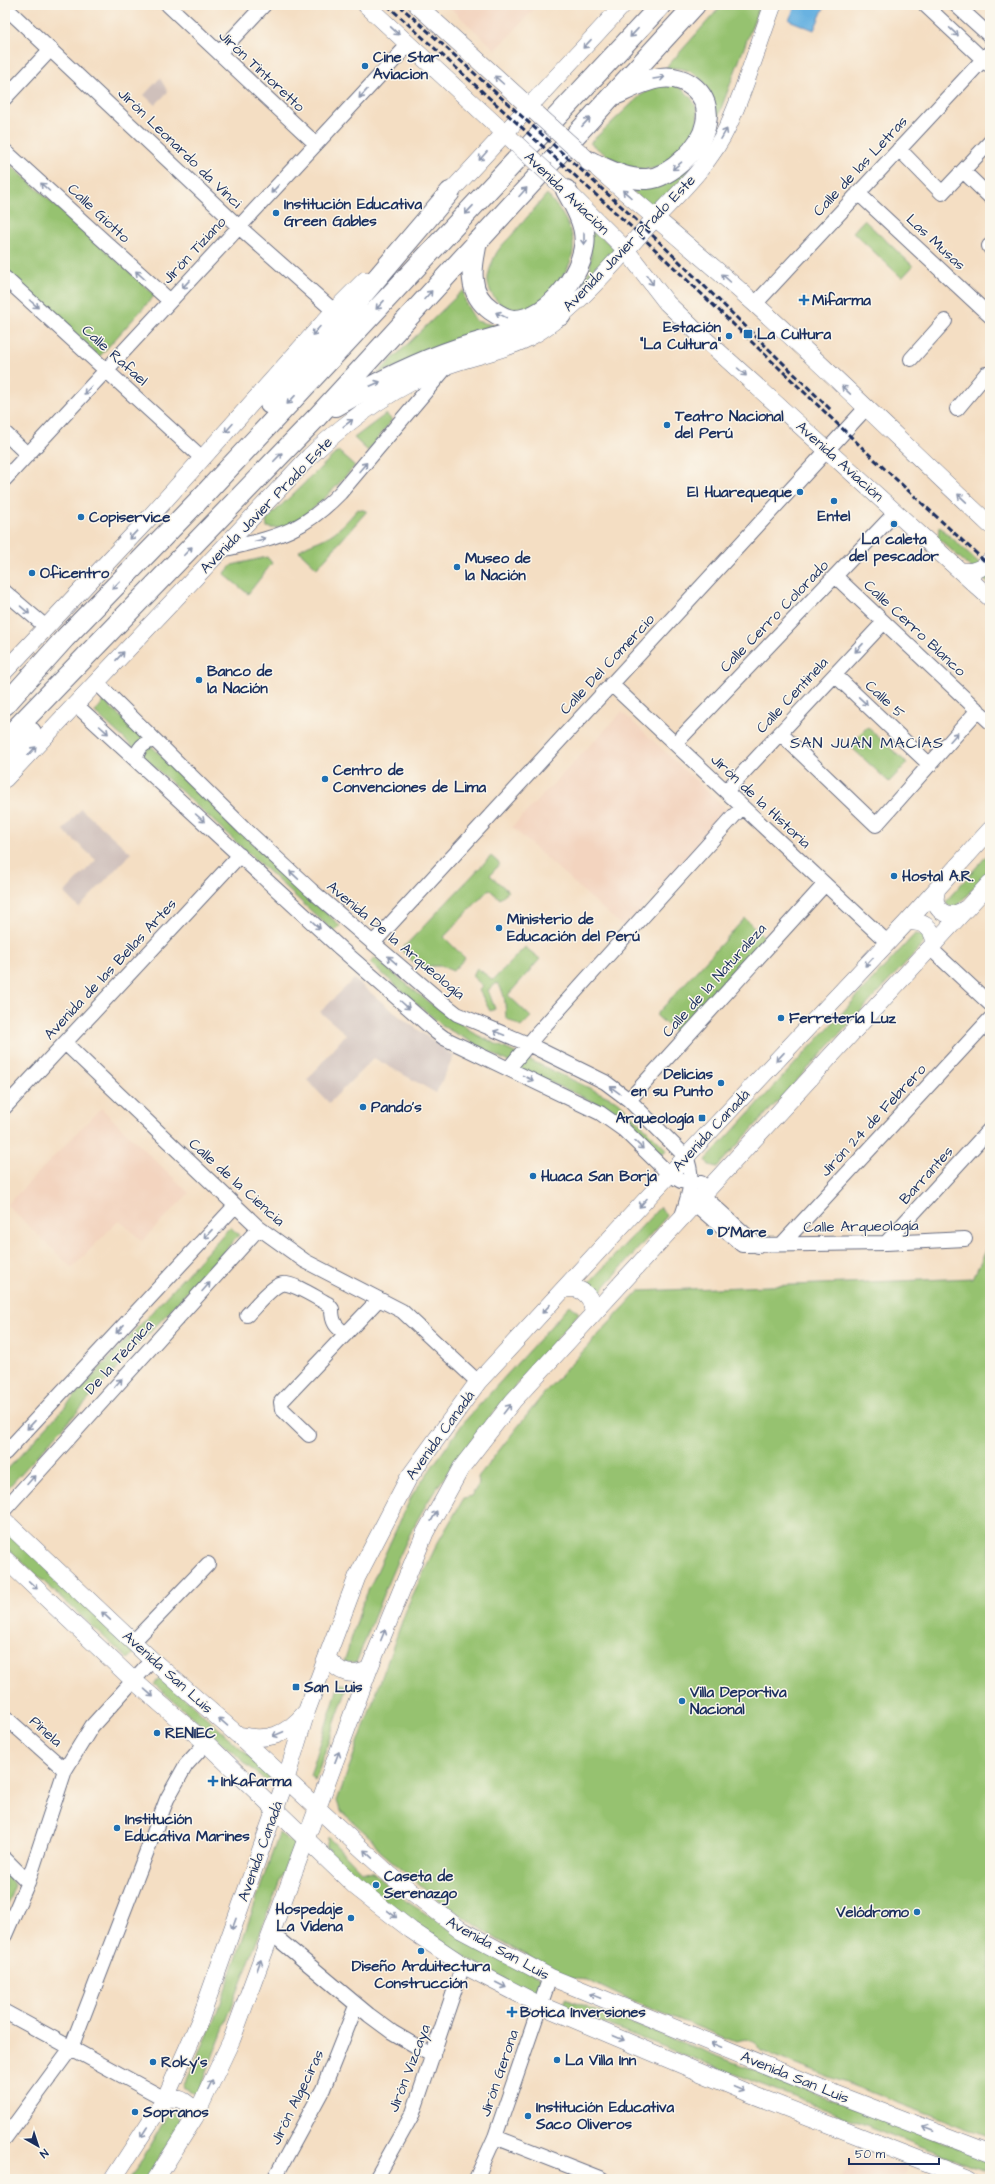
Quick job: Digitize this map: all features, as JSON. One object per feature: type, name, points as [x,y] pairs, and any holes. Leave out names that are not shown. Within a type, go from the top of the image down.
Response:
[{"type":"highway","points":[[5,705],[65,638],[198,501],[661,5]]},
{"type":"highway","name":"Avenida Javier Prado Este","points":[[5,740],[317,417],[695,5]]},
{"type":"highway","points":[[588,160],[629,178],[645,179],[658,177],[679,164],[704,130],[707,116],[704,101],[696,89],[677,78],[666,77],[652,79],[609,97]]},
{"type":"highway","points":[[477,241],[472,270],[473,281],[480,300],[486,307],[505,318],[521,319],[538,312],[561,294],[574,277],[582,260],[584,232],[575,206],[564,189]]},
{"type":"highway","points":[[198,501],[218,465],[450,192]]},
{"type":"highway","points":[[317,417],[369,386],[456,349],[538,326],[561,315]]},
{"type":"highway","points":[[5,760],[150,600],[161,579]]},
{"type":"highway","points":[[5,688],[65,638]]},
{"type":"main road","name":"Avenida Aviación","points":[[366,5],[508,136],[626,250],[667,303],[698,333],[990,598]]},
{"type":"main road","points":[[417,5],[588,160],[655,218],[675,232],[755,304],[990,525]]},
{"type":"main road","name":"Avenida Javier Prado Este","points":[[5,779],[310,456],[333,434],[389,393],[448,365],[525,340],[540,332],[561,315],[626,250],[713,153],[728,126],[773,5]]},
{"type":"main road","points":[[5,671],[149,518],[334,310],[450,192],[508,136],[532,110],[617,7]]},
{"type":"main road","points":[[961,571],[974,571],[983,568],[990,561]]},
{"type":"main road","name":"Avenida Canadá","points":[[113,2179],[165,2099],[200,2020],[286,1779],[307,1710],[357,1577],[409,1477],[478,1382],[566,1289],[669,1174],[907,922],[990,830]]},
{"type":"main road","points":[[156,2179],[195,2117],[232,2039],[369,1669],[425,1533],[461,1468],[513,1401],[682,1218],[696,1195],[720,1177],[990,883]]},
{"type":"main road","points":[[937,889],[935,896],[936,904],[941,911],[949,915],[958,914],[965,909]]},
{"type":"main road","points":[[907,922],[914,921],[926,925],[934,936],[932,945]]},
{"type":"main road","points":[[566,1289],[578,1289],[585,1292],[591,1298],[593,1314]]},
{"type":"main road","name":"Avenida San Luis","points":[[5,1521],[152,1660],[238,1735],[390,1875],[461,1930],[550,1977],[836,2094],[990,2154]]},
{"type":"main road","name":"Avenida San Luis","points":[[5,1558],[133,1680],[206,1743],[357,1888],[411,1930],[463,1965],[540,2005],[746,2092],[969,2179]]},
{"type":"main road","points":[[327,1657],[333,1665],[348,1674],[363,1673],[369,1669]]},
{"type":"main road","points":[[238,1735],[264,1738],[277,1736],[294,1726],[307,1710]]},
{"type":"main road","points":[[165,2099],[178,2098],[184,2101],[189,2105],[195,2117]]},
{"type":"street","name":"Jirón Tintoretto","points":[[168,5],[316,144]]},
{"type":"street","points":[[219,54],[264,5]]},
{"type":"street","points":[[925,5],[988,59]]},
{"type":"street","points":[[956,5],[990,36]]},
{"type":"street","name":"Jirón Leonardo da Vinci","points":[[5,7],[51,48],[239,227],[334,310]]},
{"type":"street","name":"Jirón Tiziano","points":[[5,479],[409,44]]},
{"type":"street","points":[[5,98],[51,48]]},
{"type":"street","name":"Calle de las Letras","points":[[755,304],[899,149],[988,59]]},
{"type":"street","points":[[899,149],[940,195],[990,142]]},
{"type":"street","name":"Calle Giotto","points":[[5,151],[170,301]]},
{"type":"street","points":[[963,171],[990,197]]},
{"type":"street","name":"Las Musas","points":[[858,193],[990,316]]},
{"type":"street","name":"Calle Rafael","points":[[5,278],[202,458]]},
{"type":"street","points":[[911,359],[945,321]]},
{"type":"street","points":[[222,550],[286,533],[305,524],[324,510],[367,462],[448,365]]},
{"type":"street","points":[[957,409],[986,374]]},
{"type":"street","name":"Calle Del Comercio","points":[[373,942],[866,408]]},
{"type":"street","points":[[5,433],[28,455]]},
{"type":"street","name":"Calle Cerro Colorado","points":[[675,744],[896,512]]},
{"type":"street","name":"Calle Cerro Blanco","points":[[835,576],[990,722]]},
{"type":"street","points":[[5,592],[46,627]]},
{"type":"street","name":"Calle Centinela","points":[[726,791],[884,622]]},
{"type":"street","name":"Calle 5","points":[[835,675],[930,765]]},
{"type":"street","name":"Avenida De la Arqueología","points":[[96,682],[154,740],[311,890],[457,1014],[528,1044],[605,1082],[629,1100],[686,1157],[691,1168],[696,1195]]},
{"type":"street","name":"Jirón de la Historia","points":[[611,684],[887,942]]},
{"type":"street","points":[[75,704],[340,948],[436,1032],[444,1038],[600,1113],[624,1130],[669,1174],[681,1181],[696,1195]]},
{"type":"street","points":[[780,733],[876,825],[978,710]]},
{"type":"street","points":[[136,760],[137,751],[144,743],[154,740]]},
{"type":"street","points":[[509,1068],[528,1044],[742,807]]},
{"type":"street","name":"Avenida de las Bellas Artes","points":[[5,1107],[240,855]]},
{"type":"street","name":"Calle de la Naturaleza","points":[[629,1100],[825,884]]},
{"type":"street","points":[[932,945],[990,1004]]},
{"type":"street","name":"Jirón 24 de Febrero","points":[[782,1244],[990,1018]]},
{"type":"street","name":"Calle de la Ciencia","points":[[65,1043],[259,1228],[305,1261],[402,1311],[478,1382]]},
{"type":"street","name":"Barrantes","points":[[886,1243],[990,1129]]},
{"type":"street","name":"Calle Arqueología","points":[[696,1195],[742,1245],[758,1246],[782,1244],[886,1243],[965,1239]]},
{"type":"street","name":"De la Técnica","points":[[5,1453],[235,1206]]},
{"type":"street","name":"De la Técnica","points":[[5,1508],[259,1228]]},
{"type":"street","points":[[247,1315],[274,1289],[282,1284],[292,1285],[328,1304],[332,1309],[332,1320],[335,1326],[346,1334]]},
{"type":"street","points":[[309,1435],[282,1409],[282,1402],[379,1299]]},
{"type":"street","points":[[133,1642],[208,1564]]},
{"type":"street","points":[[5,1935],[28,1882],[65,1770],[92,1726],[152,1660]]},
{"type":"street","name":"Pinela","points":[[5,1717],[65,1770]]},
{"type":"street","points":[[5,2138],[71,2048],[168,1799],[186,1765],[206,1743]]},
{"type":"street","points":[[5,1859],[28,1882]]},
{"type":"street","points":[[271,1933],[356,2006],[392,2032],[433,2056]]},
{"type":"street","name":"Jirón Vizcaya","points":[[376,2179],[413,2113],[463,1965]]},
{"type":"street","name":"Jirón Gerona","points":[[476,2179],[495,2137],[550,1977]]},
{"type":"street","name":"Jirón Algeciras","points":[[274,2179],[323,2089],[356,2006]]},
{"type":"street","points":[[5,2012],[165,2099]]},
{"type":"street","points":[[495,2137],[602,2179]]},
{"type":"shaded area","points":[[447,5],[538,5],[496,50]]},
{"type":"shaded area","points":[[160,78],[168,92],[155,105],[144,95]]},
{"type":"shaded area","points":[[622,712],[731,813],[624,928],[512,827]]},
{"type":"shaded area","points":[[81,809],[131,853],[79,908],[64,893],[96,860],[63,830]]},
{"type":"shaded area","points":[[354,979],[399,1016],[454,1056],[436,1093],[374,1058],[329,1103],[307,1080],[346,1034],[320,1012]]},
{"type":"shaded area","points":[[101,1108],[189,1193],[142,1241],[119,1220],[72,1268],[7,1205]]},
{"type":"shaded area","points":[[853,2148],[907,2168],[902,2179],[841,2179]]},
{"type":"green space","points":[[722,5],[760,5],[716,122],[713,100],[703,82],[696,75],[687,70],[677,68],[665,69]]},
{"type":"green space","points":[[673,84],[685,91],[693,101],[696,107],[697,120],[695,130],[692,135],[668,162],[655,168],[635,168],[625,165],[606,155],[590,143],[641,95],[657,86]]},
{"type":"green space","points":[[5,160],[155,295],[99,357],[5,271]]},
{"type":"green space","points":[[690,166],[691,168],[655,210],[624,184]]},
{"type":"green space","points":[[547,194],[566,220],[573,244],[572,256],[568,268],[559,281],[541,300],[526,310],[512,310],[498,302],[491,293],[488,283],[490,268],[499,249]]},
{"type":"green space","points":[[864,220],[913,266],[902,278],[853,232]]},
{"type":"green space","points":[[588,225],[616,250],[582,285],[581,283],[590,270],[591,255]]},
{"type":"green space","points":[[463,290],[466,304],[476,321],[505,328],[377,374]]},
{"type":"green space","points":[[386,414],[392,420],[368,451],[354,438]]},
{"type":"green space","points":[[338,451],[355,466],[338,485],[302,517],[290,524],[278,528],[267,527],[266,520]]},
{"type":"green space","points":[[358,509],[367,511],[317,568],[299,551],[330,535],[343,525]]},
{"type":"green space","points":[[939,526],[990,573],[990,585],[938,538]]},
{"type":"green space","points":[[267,557],[272,563],[248,594],[224,574],[232,565]]},
{"type":"green space","points":[[104,701],[340,926],[334,932],[95,712]]},
{"type":"green space","points":[[867,727],[907,763],[889,782],[850,746]]},
{"type":"green space","points":[[990,852],[990,870],[954,909],[946,904],[947,900]]},
{"type":"green space","points":[[491,856],[500,864],[490,875],[508,891],[500,899],[489,889],[444,937],[465,958],[453,971],[441,966],[418,966],[401,950]]},
{"type":"green space","points":[[745,918],[767,940],[678,1035],[656,1015]]},
{"type":"green space","points":[[915,934],[923,935],[925,938],[924,943],[717,1167],[709,1165],[706,1160]]},
{"type":"green space","points":[[525,947],[540,959],[508,995],[531,1017],[521,1027],[506,1018],[504,995],[497,983],[488,990],[495,1009],[490,1011],[479,990],[483,986],[472,976],[477,968],[493,980]]},
{"type":"green space","points":[[375,958],[427,1001],[477,1035],[619,1102],[667,1150],[661,1154],[618,1113],[521,1069],[444,1027],[370,963]]},
{"type":"green space","points":[[660,1207],[667,1216],[598,1294],[588,1284]]},
{"type":"green space","points":[[230,1227],[239,1235],[5,1491],[5,1472]]},
{"type":"green space","name":"Villa Deportiva Nacional","points":[[990,1242],[990,2138],[762,2051],[754,2042],[744,2040],[736,2042],[629,2000],[587,1980],[568,1978],[498,1940],[436,1898],[380,1851],[372,1839],[340,1810],[337,1801],[408,1605],[437,1544],[464,1498],[471,1496],[479,1484],[478,1477],[546,1391],[639,1291],[973,1278]]},
{"type":"green space","points":[[570,1305],[579,1313],[522,1378],[468,1445],[434,1492],[400,1554],[356,1663],[344,1662],[363,1602],[412,1495],[464,1422]]},
{"type":"green space","points":[[5,1529],[137,1651],[128,1659],[5,1546]]},
{"type":"green space","points":[[162,1677],[271,1776],[267,1782],[154,1684]]},
{"type":"green space","points":[[339,1684],[348,1685],[315,1780],[310,1776]]},
{"type":"green space","points":[[279,1833],[294,1844],[198,2095],[183,2087],[215,2020]]},
{"type":"green space","points":[[328,1837],[361,1871],[373,1872],[406,1901],[456,1933],[544,1980],[537,1999],[415,1927],[326,1851]]},
{"type":"green space","points":[[5,1874],[15,1885],[5,1910]]},
{"type":"green space","points":[[565,1998],[990,2160],[990,2173],[561,2007]]},
{"type":"green space","points":[[170,2110],[182,2122],[146,2179],[129,2179],[137,2169]]},
{"type":"water","points":[[796,5],[825,5],[814,30],[789,20]]},
{"type":"railway","points":[[387,5],[638,233],[873,458],[990,566]]},
{"type":"railway","points":[[399,5],[644,227],[832,411]]},
{"type":"place","name":"Cine Star Aviacion","points":[[365,66]]},
{"type":"place","name":"Institución Educativa Green Gables","points":[[276,213]]},
{"type":"place","name":"Mifarma","points":[[804,300]]},
{"type":"place","name":"La Cultura","points":[[748,334]]},
{"type":"place","name":"Estación \"La Cultura\"","points":[[729,336]]},
{"type":"place","name":"Teatro Nacional del Perú","points":[[667,425]]},
{"type":"place","name":"El Huarequeque","points":[[800,492]]},
{"type":"place","name":"Entel","points":[[834,501]]},
{"type":"place","name":"Copiservice","points":[[81,517]]},
{"type":"place","name":"La caleta del pescador","points":[[894,524]]},
{"type":"place","name":"Museo de la Nación","points":[[457,567]]},
{"type":"place","name":"Oficentro","points":[[32,573]]},
{"type":"place","name":"Banco de la Nación","points":[[199,680]]},
{"type":"place","name":"Centro de Convenciones de Lima","points":[[325,779]]},
{"type":"place","name":"Hostal A.R.","points":[[894,876]]},
{"type":"place","name":"Ministerio de Educación del Perú","points":[[499,928]]},
{"type":"place","name":"Ferretería Luz","points":[[781,1018]]},
{"type":"place","name":"Delicias en su Punto","points":[[721,1083]]},
{"type":"place","name":"Pando's","points":[[363,1107]]},
{"type":"place","name":"Arqueología","points":[[702,1118]]},
{"type":"place","name":"Huaca San Borja","points":[[533,1176]]},
{"type":"place","name":"D'Mare","points":[[710,1232]]},
{"type":"place","name":"San Luis","points":[[296,1687]]},
{"type":"place","name":"Villa Deportiva Nacional","points":[[682,1701]]},
{"type":"place","name":"RENIEC","points":[[157,1733]]},
{"type":"place","name":"Inkafarma","points":[[213,1781]]},
{"type":"place","name":"Institución Educativa Marines","points":[[117,1828]]},
{"type":"place","name":"Caseta de Serenazgo","points":[[376,1885]]},
{"type":"place","name":"Velódromo","points":[[917,1912]]},
{"type":"place","name":"Hospedaje La Videna","points":[[351,1918]]},
{"type":"place","name":"Diseño Arduitectura Construcción","points":[[421,1951]]},
{"type":"place","name":"Botica Inversiones","points":[[512,2012]]},
{"type":"place","name":"La Villa Inn","points":[[557,2060]]},
{"type":"place","name":"Roky's","points":[[153,2062]]},
{"type":"place","name":"Sopranos","points":[[135,2112]]},
{"type":"place","name":"Institución Educativa Saco Oliveros","points":[[528,2116]]},
{"type":"district","name":"SAN JUAN MACÍAS","points":[[867,742]]}]
